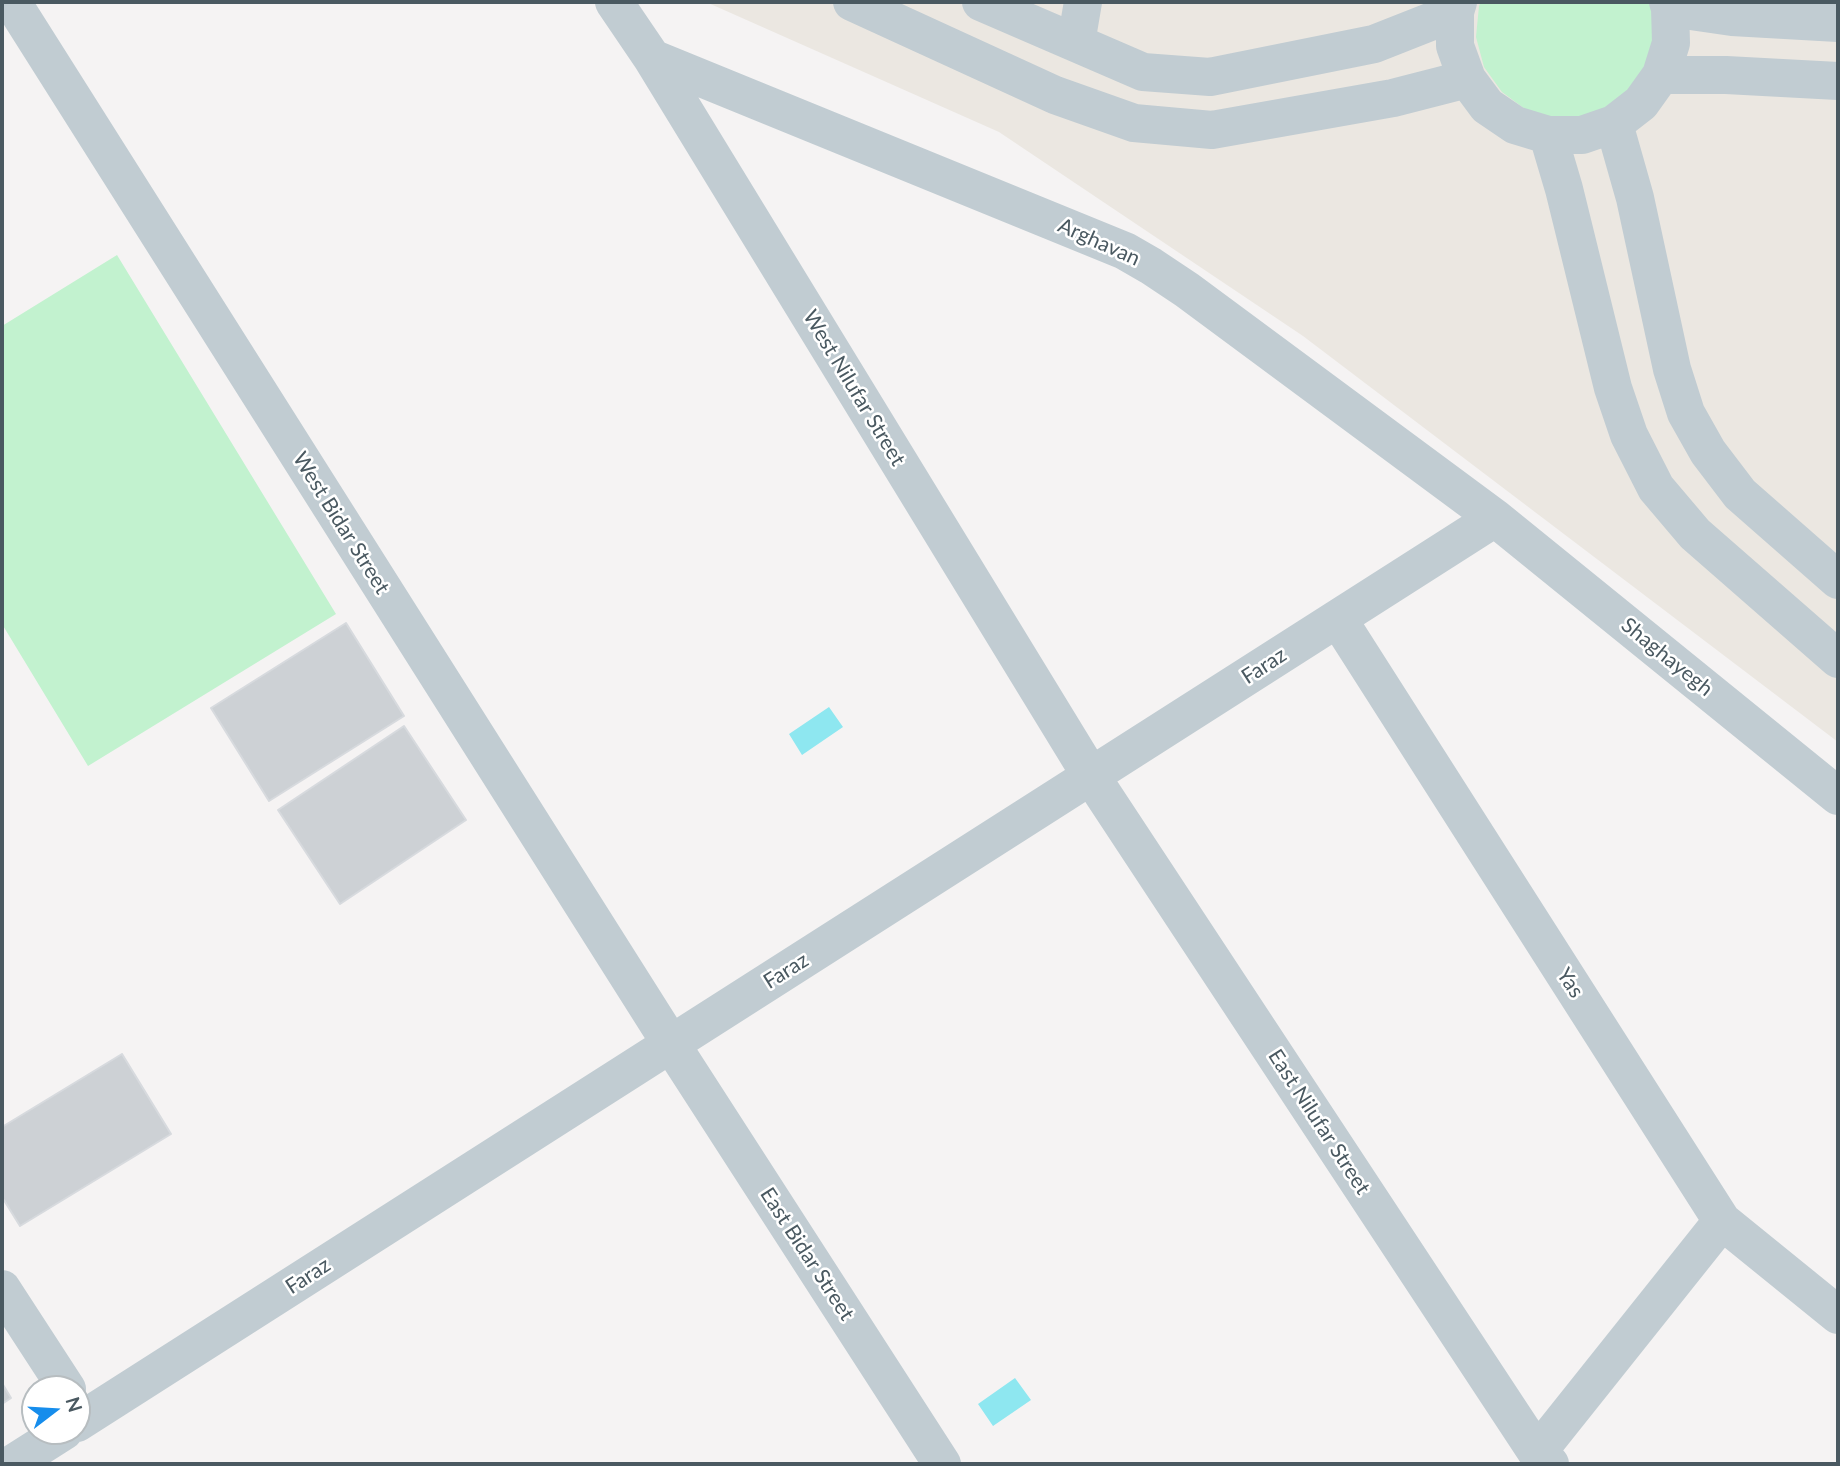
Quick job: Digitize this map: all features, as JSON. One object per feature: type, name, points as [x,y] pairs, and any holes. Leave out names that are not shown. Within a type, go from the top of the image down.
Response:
[{"type":"street","name":"West Bidar Street","points":[[12,2],[671,1044]]},
{"type":"street","name":"West Nilufar Street","points":[[614,2],[652,58],[1091,776]]},
{"type":"street","points":[[852,2],[1055,95],[1134,124],[1212,130],[1393,98],[1467,79]]},
{"type":"street","points":[[981,2],[1143,72],[1210,77],[1374,44],[1456,7],[1455,46],[1467,79],[1488,106],[1515,125],[1548,135],[1582,135],[1614,124],[1641,103],[1661,75],[1671,43],[1669,5],[1731,17],[1838,23]]},
{"type":"street","points":[[1076,43],[1083,2]]},
{"type":"street","name":"Arghavan","points":[[652,58],[1125,251],[1188,290],[1495,519]]},
{"type":"street","points":[[1661,75],[1726,75],[1838,81]]},
{"type":"street","points":[[1614,124],[1635,198],[1672,369],[1686,413],[1707,452],[1740,494],[1838,580]]},
{"type":"street","points":[[1548,135],[1613,388],[1629,435],[1656,488],[1695,534],[1838,659]]},
{"type":"street","name":"Faraz","points":[[91,1402],[671,1044],[1495,519]]},
{"type":"street","name":"Shaghayegh","points":[[1495,519],[1838,796]]},
{"type":"street","name":"Yas","points":[[1338,619],[1722,1221],[1838,1315]]},
{"type":"street","name":"East Nilufar Street","points":[[1091,776],[1544,1459]]},
{"type":"street","name":"East Bidar Street","points":[[671,1044],[942,1464]]},
{"type":"street","points":[[1544,1459],[1722,1221]]},
{"type":"street","points":[[2,1289],[52,1375]]},
{"type":"street","name":"Faraz","points":[[12,1464],[35,1445]]},
{"type":"shaded area","points":[[706,2],[1838,2],[1838,742],[1303,336],[999,132]]},
{"type":"green space","points":[[1481,2],[1649,2],[1653,15],[1653,43],[1645,70],[1629,93],[1606,109],[1579,118],[1551,118],[1525,109],[1502,92],[1484,67],[1476,37]]},
{"type":"green space","points":[[117,255],[336,614],[88,766],[2,624],[2,326]]},
{"type":"water","points":[[829,707],[843,727],[802,755],[789,734]]},
{"type":"water","points":[[1015,1378],[1031,1400],[993,1426],[978,1404]]},
{"type":"building","points":[[346,623],[404,716],[269,801],[211,708]]},
{"type":"building","points":[[404,726],[466,820],[340,904],[278,810]]},
{"type":"building","points":[[122,1054],[171,1134],[20,1226],[2,1197],[2,1127]]},
{"type":"building","points":[[2,1383],[11,1398],[2,1404]]}]
